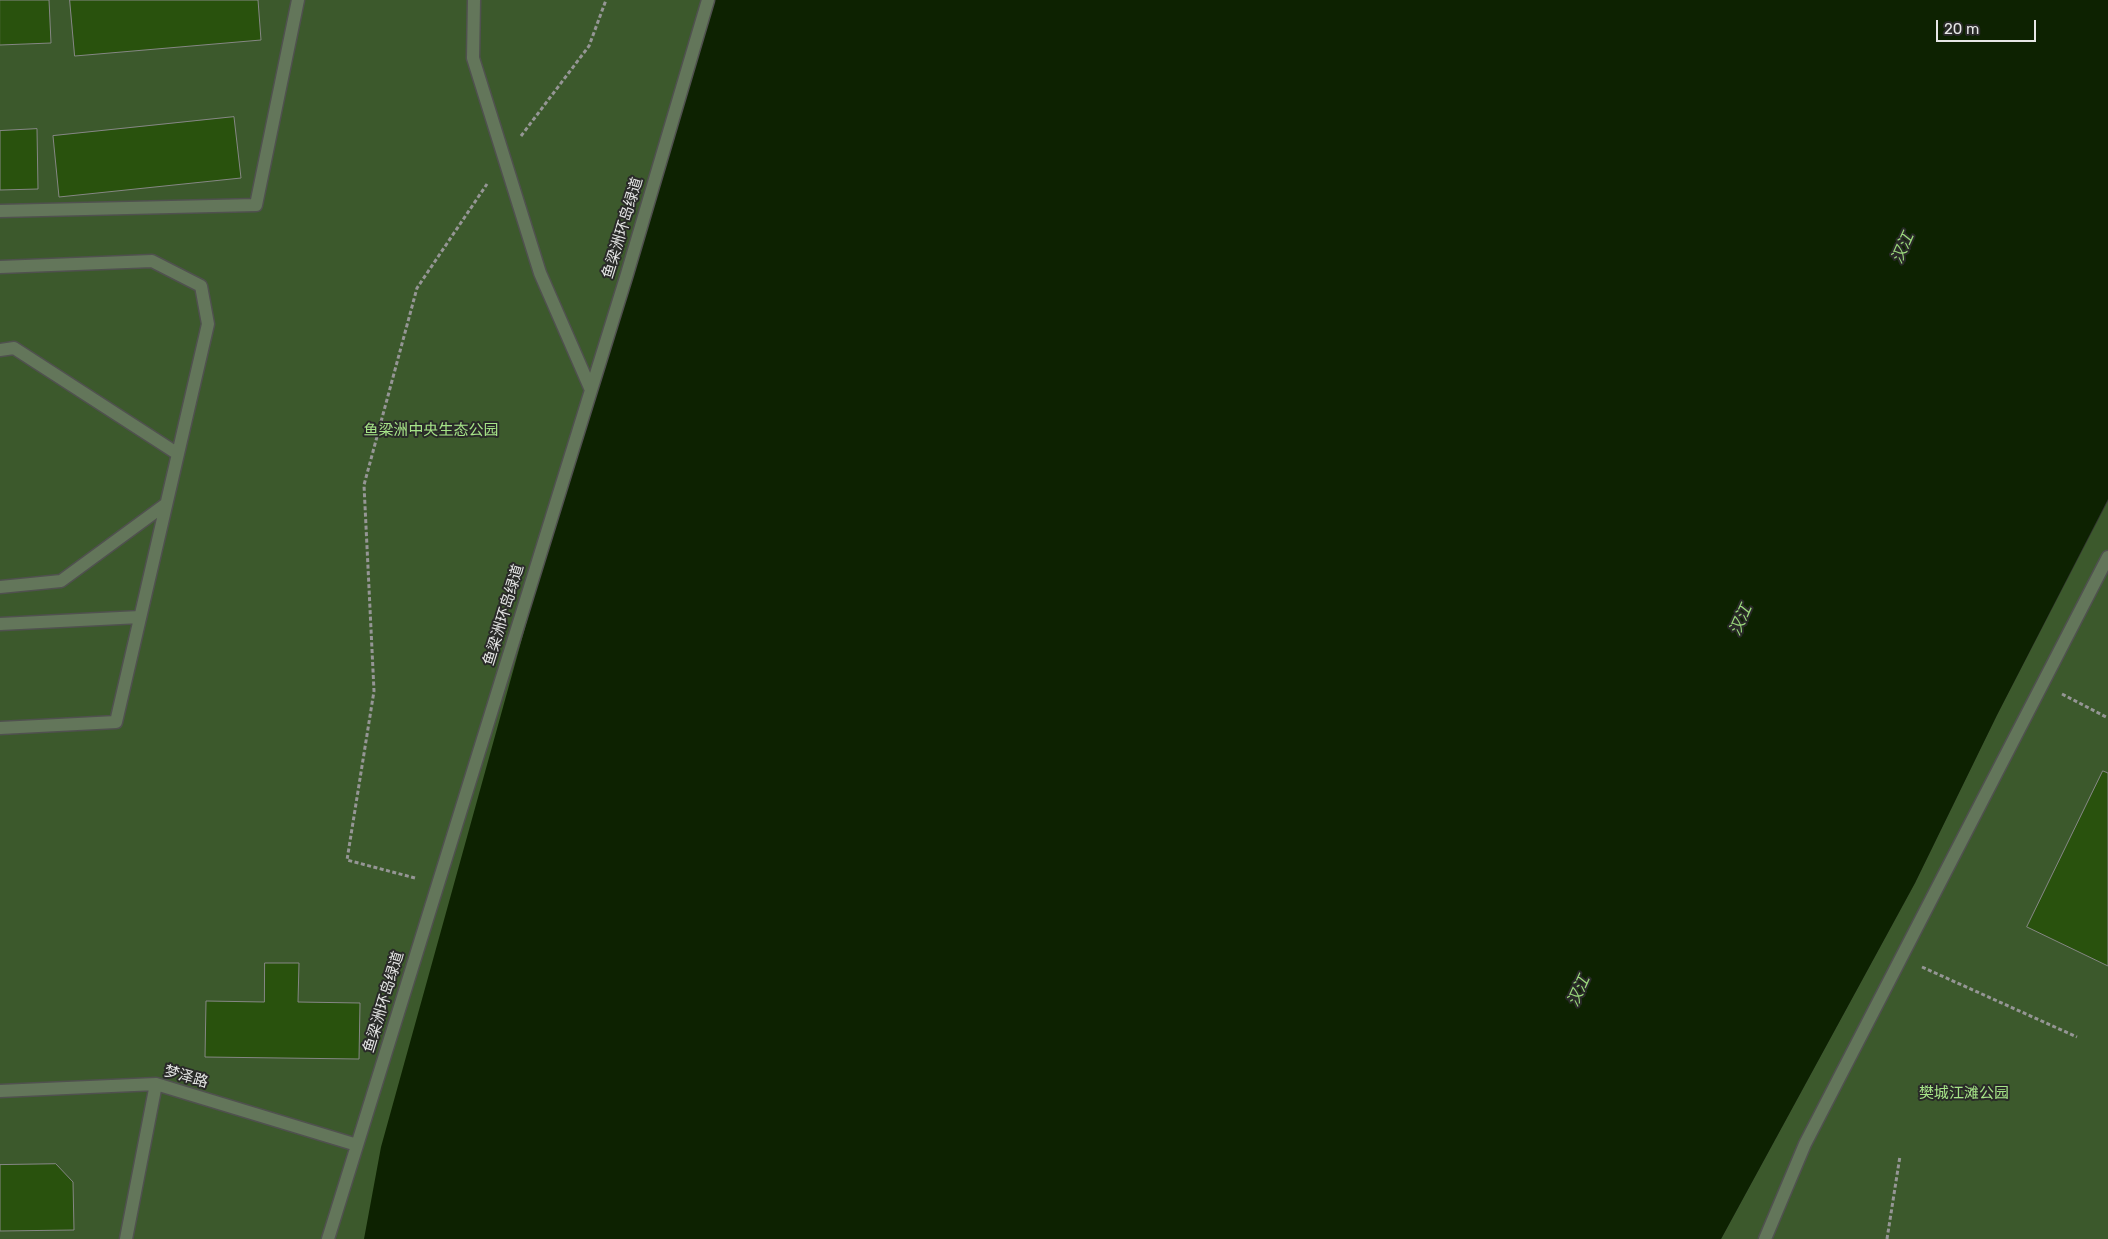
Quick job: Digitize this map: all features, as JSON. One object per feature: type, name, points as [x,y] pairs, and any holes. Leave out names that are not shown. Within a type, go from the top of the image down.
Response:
[{"type":"street","points":[[0,211],[256,204],[298,0]]},
{"type":"street","points":[[474,0],[473,58],[540,273],[591,390]]},
{"type":"street","name":"鱼梁洲环岛绿道","points":[[328,1239],[591,390],[708,0]]},
{"type":"street","points":[[0,267],[152,261],[202,286],[208,324],[116,722],[0,728]]},
{"type":"street","points":[[0,350],[14,348],[178,454]]},
{"type":"street","points":[[0,587],[61,581],[166,504]]},
{"type":"street","points":[[1765,1239],[1805,1144],[2108,557]]},
{"type":"street","points":[[0,624],[140,617]]},
{"type":"street","points":[[126,1239],[156,1084]]},
{"type":"street","name":"梦泽路","points":[[0,1091],[156,1084],[357,1145]]},
{"type":"path","points":[[415,878],[347,860],[374,691],[364,485],[417,288],[504,159],[589,46],[606,0]]},
{"type":"path","points":[[2043,683],[2108,718]]},
{"type":"path","points":[[1902,958],[2077,1037]]},
{"type":"path","points":[[1887,1239],[1900,1156]]},
{"type":"green space","name":"鱼梁洲中央生态公园","points":[[0,0],[1148,0],[524,1239],[0,1239]]},
{"type":"green space","name":"樊城江滩公园","points":[[2108,501],[2108,1239],[1721,1239],[1915,883],[1997,715]]},
{"type":"water","name":"汉江","points":[[708,0],[2108,0],[2108,499],[1997,715],[1915,883],[1721,1239],[364,1239],[381,1147],[591,390]]},
{"type":"building","points":[[0,0],[49,0],[51,43],[0,45]]},
{"type":"building","points":[[70,0],[258,0],[261,40],[75,56]]},
{"type":"building","points":[[234,117],[241,178],[59,197],[53,136]]},
{"type":"building","points":[[37,129],[38,189],[0,190],[0,131]]},
{"type":"building","points":[[2103,771],[2108,773],[2108,966],[2027,927]]},
{"type":"building","points":[[265,963],[299,963],[298,1002],[360,1003],[359,1059],[205,1057],[206,1001],[264,1002]]},
{"type":"building","points":[[56,1164],[73,1182],[74,1230],[0,1231],[0,1165]]}]
